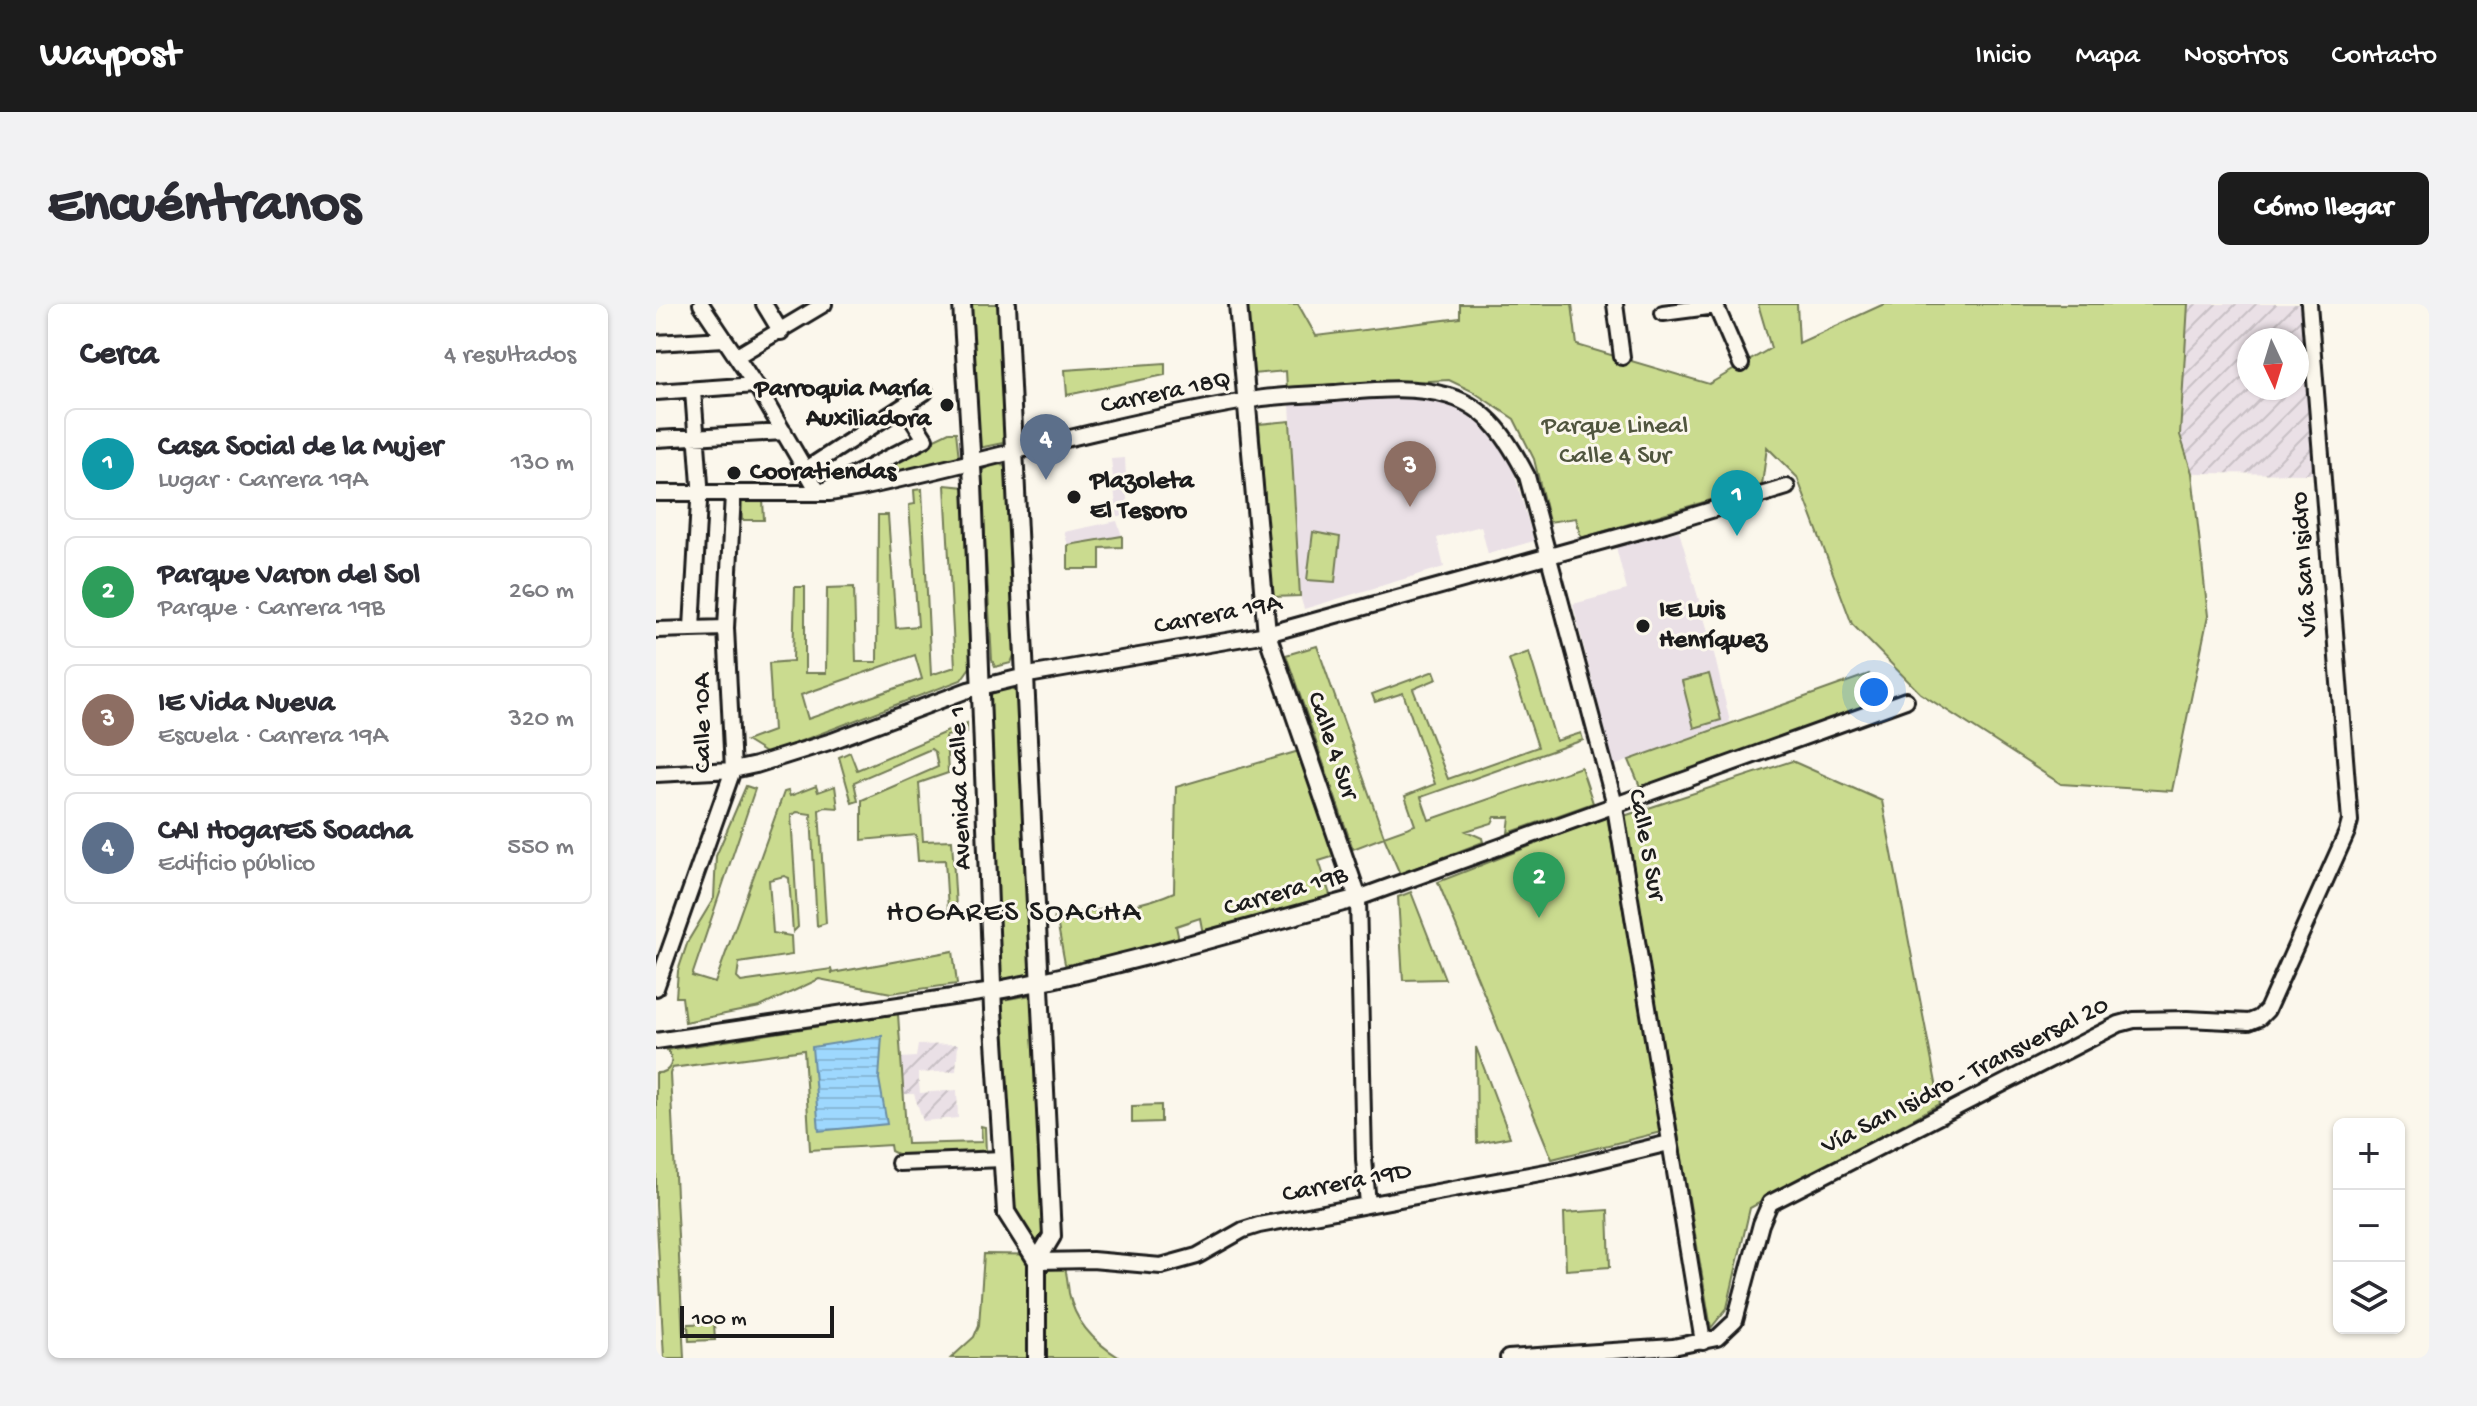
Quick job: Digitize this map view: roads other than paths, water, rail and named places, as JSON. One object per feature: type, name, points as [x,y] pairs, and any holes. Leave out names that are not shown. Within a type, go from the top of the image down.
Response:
[{"type":"main road","name":"Avenida Calle 1","points":[[962,304],[1006,1212],[1037,1261]]},
{"type":"main road","points":[[1007,304],[1052,1236],[1037,1261],[1037,1358]]},
{"type":"main road","name":"Calle 4 Sur","points":[[1238,304],[1267,634],[1358,898]]},
{"type":"main road","name":"Carrera 19B","points":[[993,991],[1191,945],[1358,898]]},
{"type":"street","points":[[701,304],[756,385],[819,493],[925,439],[905,408]]},
{"type":"street","points":[[764,304],[781,332]]},
{"type":"street","points":[[737,356],[824,304]]},
{"type":"street","points":[[1615,304],[1622,357]]},
{"type":"street","name":"Vía San Isidro","points":[[2309,304],[2350,821]]},
{"type":"street","points":[[1663,313],[1715,305],[1741,364]]},
{"type":"street","points":[[656,343],[724,339]]},
{"type":"street","points":[[656,392],[756,385]]},
{"type":"street","name":"Carrera 18Q","points":[[656,493],[819,493],[861,488],[1195,410],[1247,401],[1378,391],[1419,390],[1451,396]]},
{"type":"street","points":[[692,628],[700,493],[693,391]]},
{"type":"street","points":[[805,470],[905,408],[925,392]]},
{"type":"street","name":"Calle 5 Sur","points":[[1451,396],[1495,424],[1511,444],[1527,476],[1614,805],[1703,1342]]},
{"type":"street","points":[[656,439],[784,432]]},
{"type":"street","name":"Carrera 19A","points":[[656,774],[733,770],[832,741],[982,686],[1023,676],[1267,634],[1787,487]]},
{"type":"street","name":"Calle 10A","points":[[656,988],[733,770],[726,628],[733,494]]},
{"type":"street","points":[[656,630],[726,628]]},
{"type":"street","name":"Carrera 19B","points":[[1358,898],[1906,700]]},
{"type":"street","name":"Vía San Isidro - Transversal 20","points":[[1703,1342],[1717,1338],[1735,1321],[1761,1224],[1770,1203],[2119,1024],[2134,1020],[2187,1019],[2236,1023],[2259,1018],[2267,1010],[2350,821]]},
{"type":"street","name":"Calle 4 Sur","points":[[1358,898],[1364,1159],[1368,1204]]},
{"type":"street","name":"Carrera 19B","points":[[656,1041],[993,991]]},
{"type":"street","name":"Carrera 19D","points":[[1037,1261],[1092,1260],[1161,1266],[1197,1256],[1249,1228],[1562,1169],[1669,1143]]},
{"type":"street","points":[[899,1163],[1003,1159]]},
{"type":"street","points":[[1508,1358],[1673,1347],[1703,1342]]},
{"type":"water","points":[[882,1036],[879,1079],[887,1124],[819,1131],[812,1047]]},
{"type":"place","name":"Parroquia María Auxiliadora","points":[[947,405]]},
{"type":"place","name":"Cooratiendas","points":[[734,473]]},
{"type":"place","name":"CAI HogarES Soacha","points":[[1046,480]]},
{"type":"place","name":"Plazoleta El Tesoro","points":[[1074,497]]},
{"type":"place","name":"IE Vida Nueva","points":[[1410,507]]},
{"type":"place","name":"Casa Social de la Mujer","points":[[1737,536]]},
{"type":"place","name":"IE Luis Henríquez","points":[[1643,626]]},
{"type":"place","name":"Parque Varon del Sol","points":[[1539,918]]},
{"type":"district","name":"HOGARES SOACHA","points":[[1014,914]]},
{"type":"park label","name":"Parque Lineal Calle 4 Sur","points":[[1615,442]]}]
